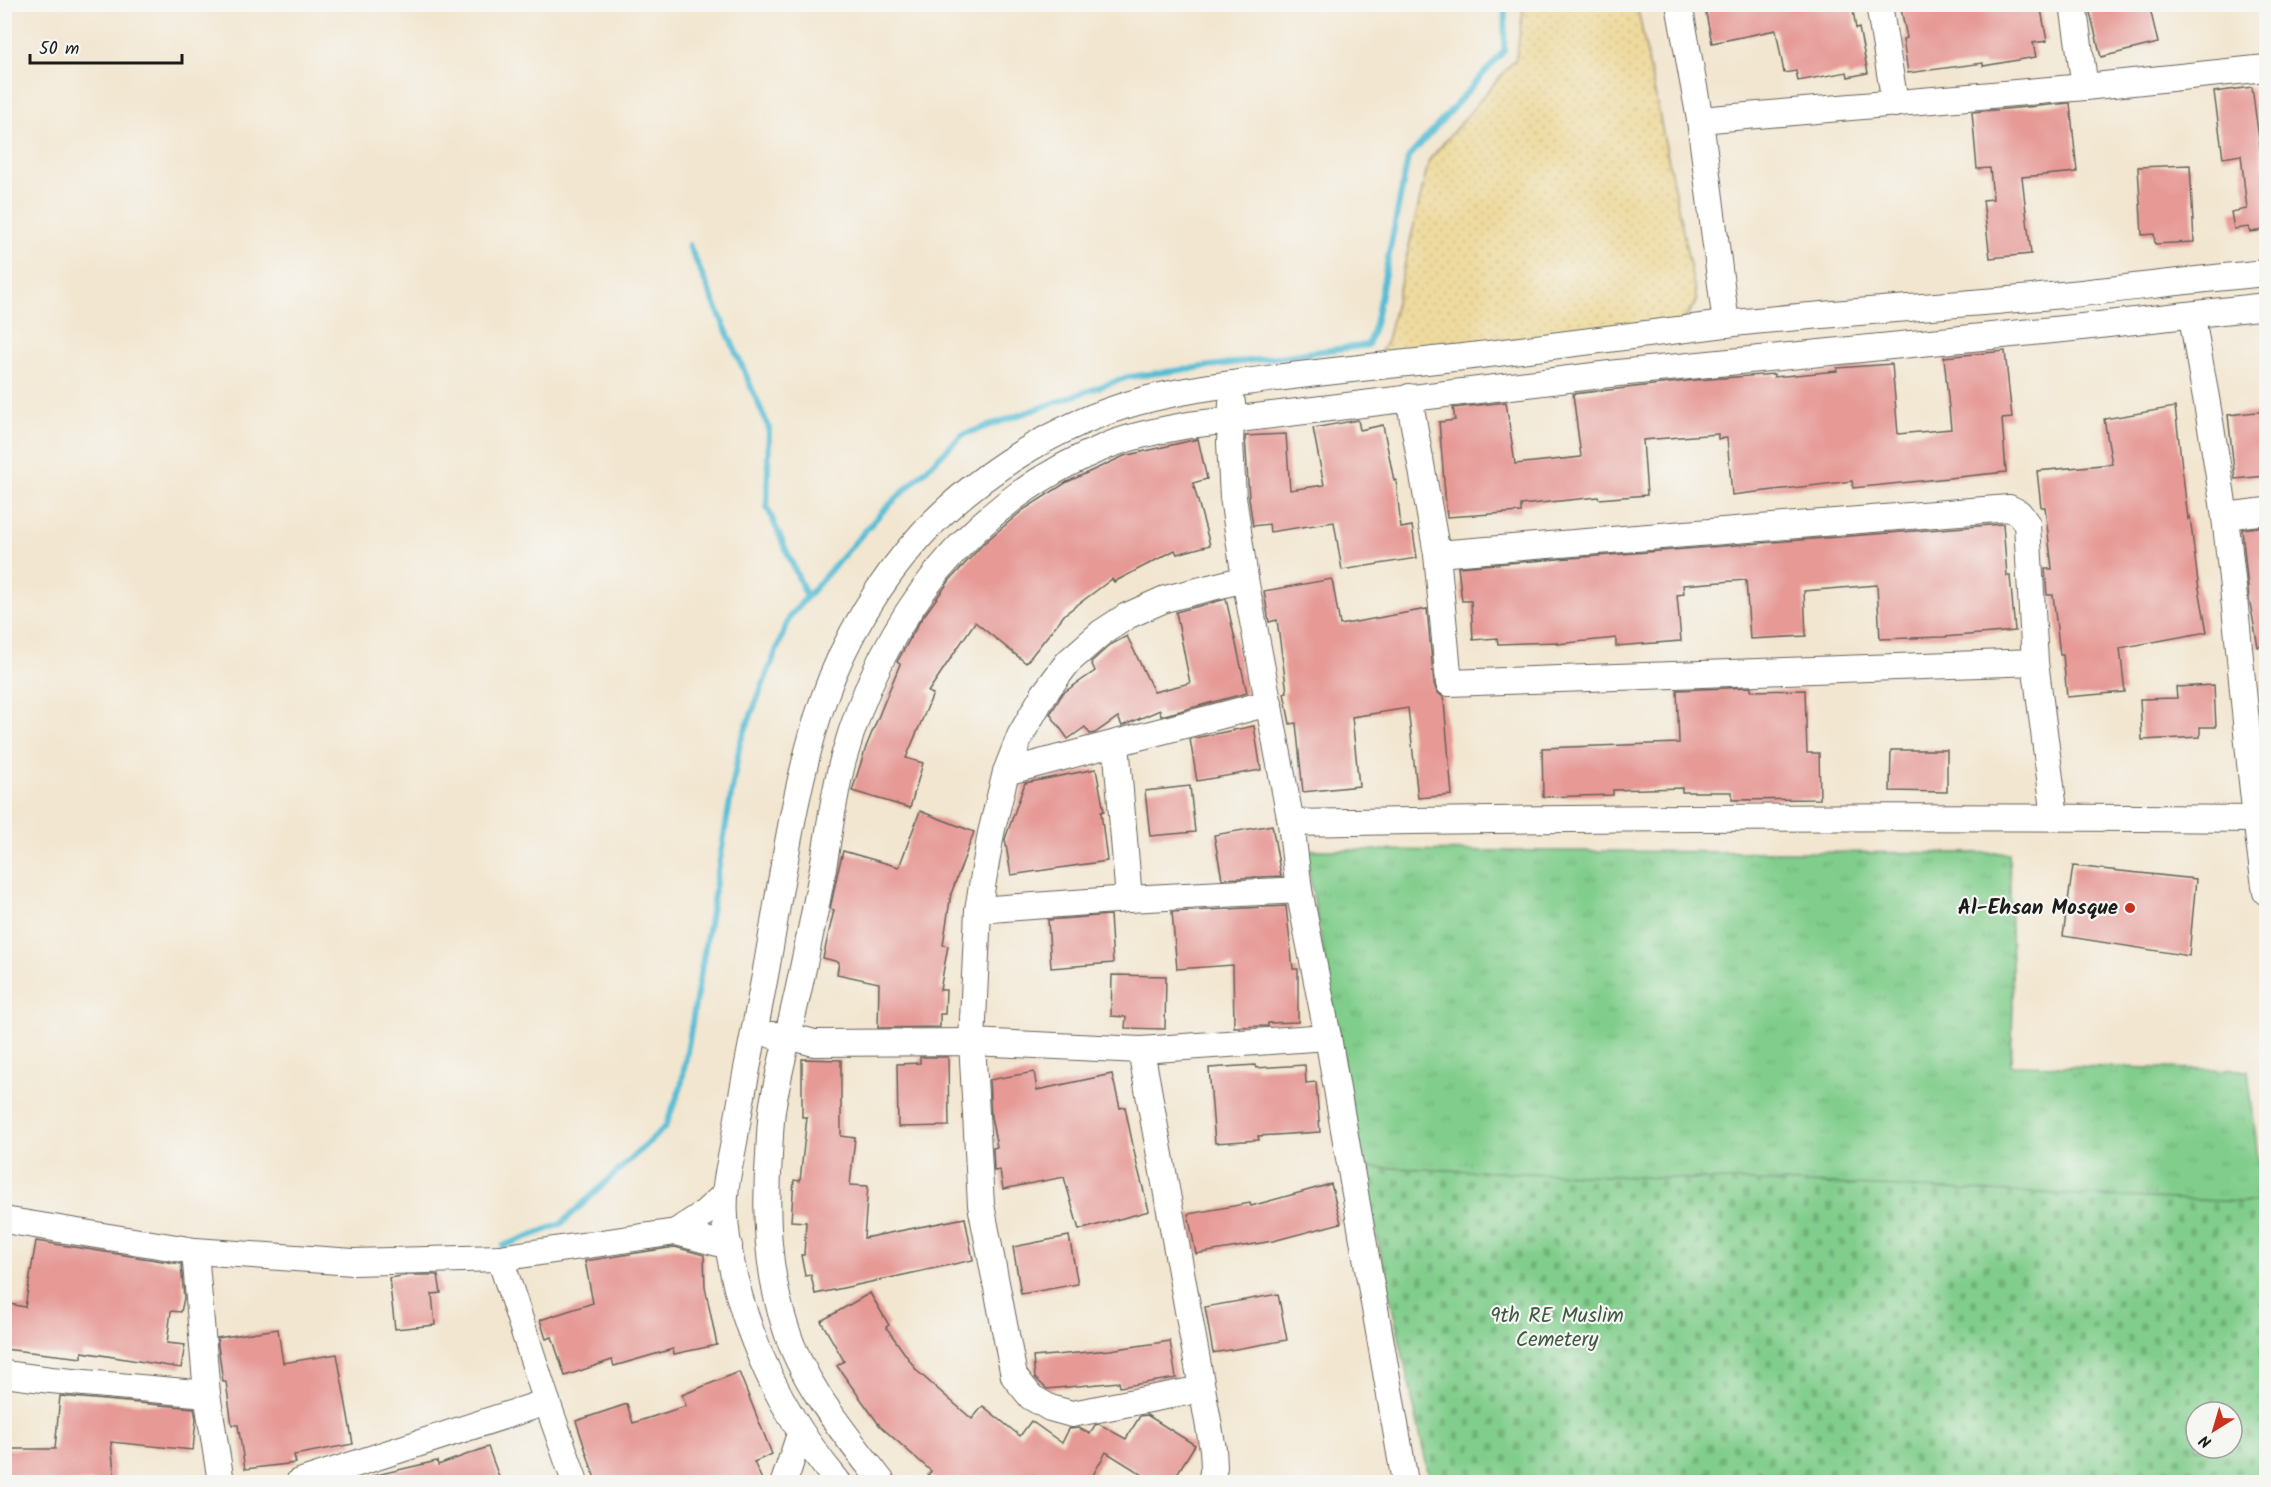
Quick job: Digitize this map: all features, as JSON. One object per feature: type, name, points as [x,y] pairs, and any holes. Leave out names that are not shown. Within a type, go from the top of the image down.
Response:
[{"type":"street","points":[[1679,4],[1700,120],[1726,324]]},
{"type":"street","points":[[1879,4],[1895,104]]},
{"type":"street","points":[[2073,4],[2085,87]]},
{"type":"street","points":[[1700,120],[2085,87],[2266,68]]},
{"type":"street","points":[[838,1482],[801,1434],[779,1397],[757,1350],[741,1304],[729,1246],[725,1194],[743,1078],[786,860],[812,742],[825,697],[859,621],[882,584],[926,531],[952,506],[1002,466],[1049,438],[1102,414],[1138,401],[1231,384],[1726,324],[2064,295],[2266,273]]},
{"type":"street","points":[[882,1482],[837,1425],[809,1378],[785,1327],[770,1258],[766,1197],[773,1106],[789,1036],[842,762],[860,708],[883,654],[909,607],[936,571],[990,516],[1045,478],[1108,446],[1189,424],[1618,373],[2192,316],[2266,306]]},
{"type":"street","points":[[2192,316],[2256,709],[2255,819],[2266,892]]},
{"type":"street","points":[[1231,384],[1230,443],[1233,497],[1245,579],[1291,823],[1299,890],[1328,1037],[1404,1482]]},
{"type":"street","points":[[1409,397],[1437,554],[1449,683],[2035,662]]},
{"type":"street","points":[[1437,554],[2009,508],[2019,513],[2027,524],[2035,662],[2055,817]]},
{"type":"street","points":[[2225,516],[2266,512]]},
{"type":"street","points":[[1202,1389],[1072,1414],[1050,1408],[1030,1397],[1014,1376],[981,1205],[972,1042],[978,910],[991,833],[1006,772],[1020,736],[1044,694],[1068,662],[1101,633],[1127,616],[1165,599],[1245,579]]},
{"type":"street","points":[[1006,772],[1269,703]]},
{"type":"street","points":[[1116,743],[1129,899]]},
{"type":"street","points":[[1291,823],[2055,817],[2255,819]]},
{"type":"street","points":[[978,910],[1299,890]]},
{"type":"street","points":[[753,1033],[789,1036],[814,1043],[972,1042],[1141,1050],[1328,1037]]},
{"type":"street","points":[[1141,1050],[1213,1449],[1214,1467],[1211,1482]]},
{"type":"street","points":[[676,1232],[702,1215],[725,1194]]},
{"type":"street","points":[[4,1220],[195,1251],[353,1262],[500,1258],[676,1232],[729,1246]]},
{"type":"street","points":[[195,1251],[207,1394],[221,1482]]},
{"type":"street","points":[[500,1258],[575,1482]]},
{"type":"street","points":[[4,1374],[207,1394]]},
{"type":"street","points":[[299,1482],[547,1402]]},
{"type":"street","points":[[784,1482],[801,1434]]},
{"type":"green space","points":[[1305,850],[2009,853],[2013,1006],[2011,1065],[2248,1070],[2263,1203],[1362,1167]]},
{"type":"green space","name":"9th RE Muslim Cemetery","points":[[1362,1167],[2263,1203],[2266,1237],[2266,1482],[1430,1481]]},
{"type":"sand","points":[[1524,5],[1637,5],[1697,301],[1676,331],[1376,360],[1387,341],[1429,160],[1516,58]]},
{"type":"building","points":[[1704,4],[1852,4],[1868,73],[1848,77],[1847,72],[1798,81],[1796,71],[1784,73],[1776,30],[1712,43]]},
{"type":"building","points":[[1900,4],[2040,4],[2047,41],[2033,43],[2036,57],[1983,66],[1983,63],[1908,73],[1903,39],[1907,38]]},
{"type":"building","points":[[2088,4],[2149,4],[2158,43],[2101,57]]},
{"type":"building","points":[[2252,87],[2263,168],[2266,167],[2266,230],[2250,232],[2249,227],[2234,229],[2231,212],[2247,209],[2241,155],[2223,158],[2214,92]]},
{"type":"building","points":[[2070,103],[2077,172],[2022,177],[2031,254],[1990,258],[1983,200],[1993,199],[1990,168],[1977,169],[1972,112]]},
{"type":"building","points":[[2190,165],[2194,242],[2155,244],[2154,234],[2142,235],[2138,167]]},
{"type":"building","points":[[2005,351],[2012,418],[2002,419],[2006,472],[1853,488],[1852,481],[1732,495],[1727,438],[1718,439],[1718,434],[1643,440],[1647,495],[1599,499],[1598,497],[1521,505],[1521,512],[1447,517],[1439,422],[1455,420],[1453,408],[1506,402],[1515,464],[1581,457],[1573,394],[1697,380],[1774,374],[1774,377],[1837,371],[1837,368],[1892,364],[1898,434],[1951,429],[1944,357]]},
{"type":"building","points":[[2175,407],[2188,519],[2190,516],[2207,632],[2120,648],[2125,692],[2067,697],[2053,595],[2047,595],[2045,569],[2052,569],[2045,507],[2041,507],[2037,471],[2112,464],[2104,419]]},
{"type":"building","points":[[2266,411],[2266,476],[2235,479],[2228,415]]},
{"type":"building","points":[[1358,420],[1360,430],[1383,425],[1394,481],[1396,480],[1401,528],[1412,526],[1417,558],[1342,570],[1334,522],[1270,532],[1269,524],[1253,526],[1245,436],[1286,434],[1290,490],[1324,485],[1313,428]]},
{"type":"building","points":[[1198,439],[1207,479],[1193,483],[1210,545],[1177,554],[1175,550],[1114,582],[1112,579],[1065,614],[1026,663],[975,622],[928,692],[933,694],[906,758],[923,763],[910,808],[852,791],[866,747],[900,664],[897,662],[920,621],[950,580],[984,543],[1023,510],[1067,482],[1124,456]]},
{"type":"building","points":[[2003,524],[2007,576],[2010,576],[2015,631],[1944,637],[1880,639],[1877,585],[1804,591],[1806,636],[1750,639],[1746,580],[1683,585],[1684,594],[1677,595],[1681,641],[1616,646],[1616,638],[1557,644],[1557,642],[1498,644],[1497,638],[1473,640],[1471,601],[1462,601],[1458,567]]},
{"type":"building","points":[[2266,526],[2266,646],[2258,647],[2249,598],[2242,529]]},
{"type":"building","points":[[1332,579],[1340,625],[1427,609],[1434,684],[1444,702],[1452,795],[1418,798],[1408,708],[1352,717],[1359,786],[1303,792],[1296,723],[1290,724],[1284,693],[1287,692],[1277,620],[1269,622],[1264,591]]},
{"type":"building","points":[[1226,599],[1247,693],[1161,716],[1160,710],[1122,726],[1118,717],[1095,733],[1090,734],[1085,727],[1068,739],[1050,714],[1063,693],[1095,671],[1091,662],[1110,645],[1127,636],[1154,692],[1190,683],[1176,612]]},
{"type":"building","points":[[2214,685],[2216,727],[2200,727],[2200,737],[2142,740],[2140,699],[2177,698],[2176,687]]},
{"type":"building","points":[[1751,687],[1751,691],[1805,690],[1807,753],[1819,753],[1820,799],[1732,800],[1732,792],[1682,792],[1682,788],[1613,790],[1613,795],[1543,797],[1542,748],[1679,743],[1677,690]]},
{"type":"building","points":[[1254,726],[1261,770],[1197,781],[1190,739]]},
{"type":"building","points":[[1891,750],[1947,750],[1947,792],[1890,791]]},
{"type":"building","points":[[1096,769],[1104,811],[1101,812],[1107,861],[1011,875],[1005,839],[1025,783]]},
{"type":"building","points":[[1190,786],[1195,832],[1150,836],[1145,791]]},
{"type":"building","points":[[920,811],[974,832],[951,894],[943,945],[948,946],[940,990],[946,990],[945,1014],[940,1014],[940,1027],[878,1028],[879,983],[837,974],[839,962],[823,958],[834,910],[830,909],[843,851],[899,867]]},
{"type":"building","points":[[1272,825],[1281,876],[1222,879],[1214,835]]},
{"type":"building","name":"Al-Ehsan Mosque","points":[[2073,866],[2196,879],[2189,956],[2063,936]]},
{"type":"building","points":[[1286,906],[1293,969],[1298,969],[1298,1022],[1234,1027],[1233,965],[1177,969],[1172,912]]},
{"type":"building","points":[[1110,915],[1113,963],[1051,968],[1048,920]]},
{"type":"building","points":[[1112,975],[1166,976],[1165,1029],[1125,1028],[1126,1017],[1111,1016]]},
{"type":"building","points":[[920,1057],[948,1057],[949,1126],[898,1127],[897,1064],[920,1063]]},
{"type":"building","points":[[802,1059],[841,1060],[841,1136],[855,1138],[850,1185],[868,1186],[864,1238],[965,1218],[973,1260],[815,1294],[811,1275],[805,1276],[801,1255],[804,1255],[806,1222],[791,1221],[794,1180],[800,1181],[807,1117],[802,1117]]},
{"type":"building","points":[[1255,1065],[1256,1068],[1305,1065],[1306,1083],[1316,1082],[1320,1132],[1258,1136],[1259,1140],[1215,1143],[1209,1068]]},
{"type":"building","points":[[1034,1072],[1037,1090],[1112,1074],[1120,1108],[1125,1107],[1149,1211],[1079,1230],[1064,1177],[1003,1189],[1000,1170],[994,1171],[993,1148],[997,1147],[991,1117],[989,1080]]},
{"type":"building","points":[[1331,1184],[1341,1223],[1273,1241],[1196,1254],[1188,1214],[1250,1203],[1251,1206]]},
{"type":"building","points":[[1069,1236],[1078,1284],[1021,1294],[1013,1247]]},
{"type":"building","points":[[36,1241],[181,1264],[184,1298],[181,1312],[171,1311],[167,1343],[185,1345],[181,1368],[82,1352],[82,1358],[4,1349],[4,1303],[25,1307]]},
{"type":"building","points":[[675,1247],[704,1255],[705,1287],[717,1345],[674,1354],[673,1349],[614,1366],[612,1360],[565,1376],[552,1337],[546,1339],[540,1320],[593,1303],[585,1261]]},
{"type":"building","points":[[438,1275],[441,1293],[432,1294],[435,1325],[395,1329],[389,1278]]},
{"type":"building","points":[[870,1293],[889,1325],[886,1327],[917,1371],[972,1419],[983,1406],[1020,1436],[1031,1421],[1062,1443],[1069,1429],[1079,1428],[1090,1434],[1095,1425],[1099,1424],[1126,1439],[1140,1416],[1147,1415],[1195,1445],[1172,1482],[1154,1482],[1106,1452],[1089,1482],[1046,1482],[1033,1475],[1027,1482],[937,1482],[928,1475],[931,1471],[880,1426],[837,1366],[844,1361],[821,1321]]},
{"type":"building","points":[[1278,1294],[1287,1340],[1213,1353],[1205,1307]]},
{"type":"building","points":[[278,1329],[283,1363],[337,1354],[353,1444],[294,1455],[296,1463],[245,1469],[238,1425],[232,1425],[217,1338]]},
{"type":"building","points":[[1170,1341],[1176,1378],[1120,1387],[1119,1382],[1047,1389],[1035,1378],[1033,1357],[1110,1350]]},
{"type":"building","points":[[739,1372],[772,1454],[754,1462],[763,1482],[596,1482],[576,1421],[627,1404],[633,1423],[686,1406],[682,1395]]},
{"type":"building","points":[[60,1396],[194,1408],[196,1419],[193,1450],[111,1442],[115,1482],[4,1482],[4,1449],[55,1449]]},
{"type":"building","points":[[488,1447],[501,1482],[372,1482],[372,1476],[437,1461],[438,1465]]},
{"type":"waterway","points":[[503,1246],[561,1224],[665,1127],[681,1087],[740,743],[790,616],[881,513],[962,435],[1128,377],[1368,345],[1375,324],[1408,158],[1504,51],[1505,4]]},
{"type":"waterway","points":[[689,245],[769,428],[767,507],[807,597]]},
{"type":"place","name":"Al-Ehsan Mosque","points":[[2130,908]]}]
